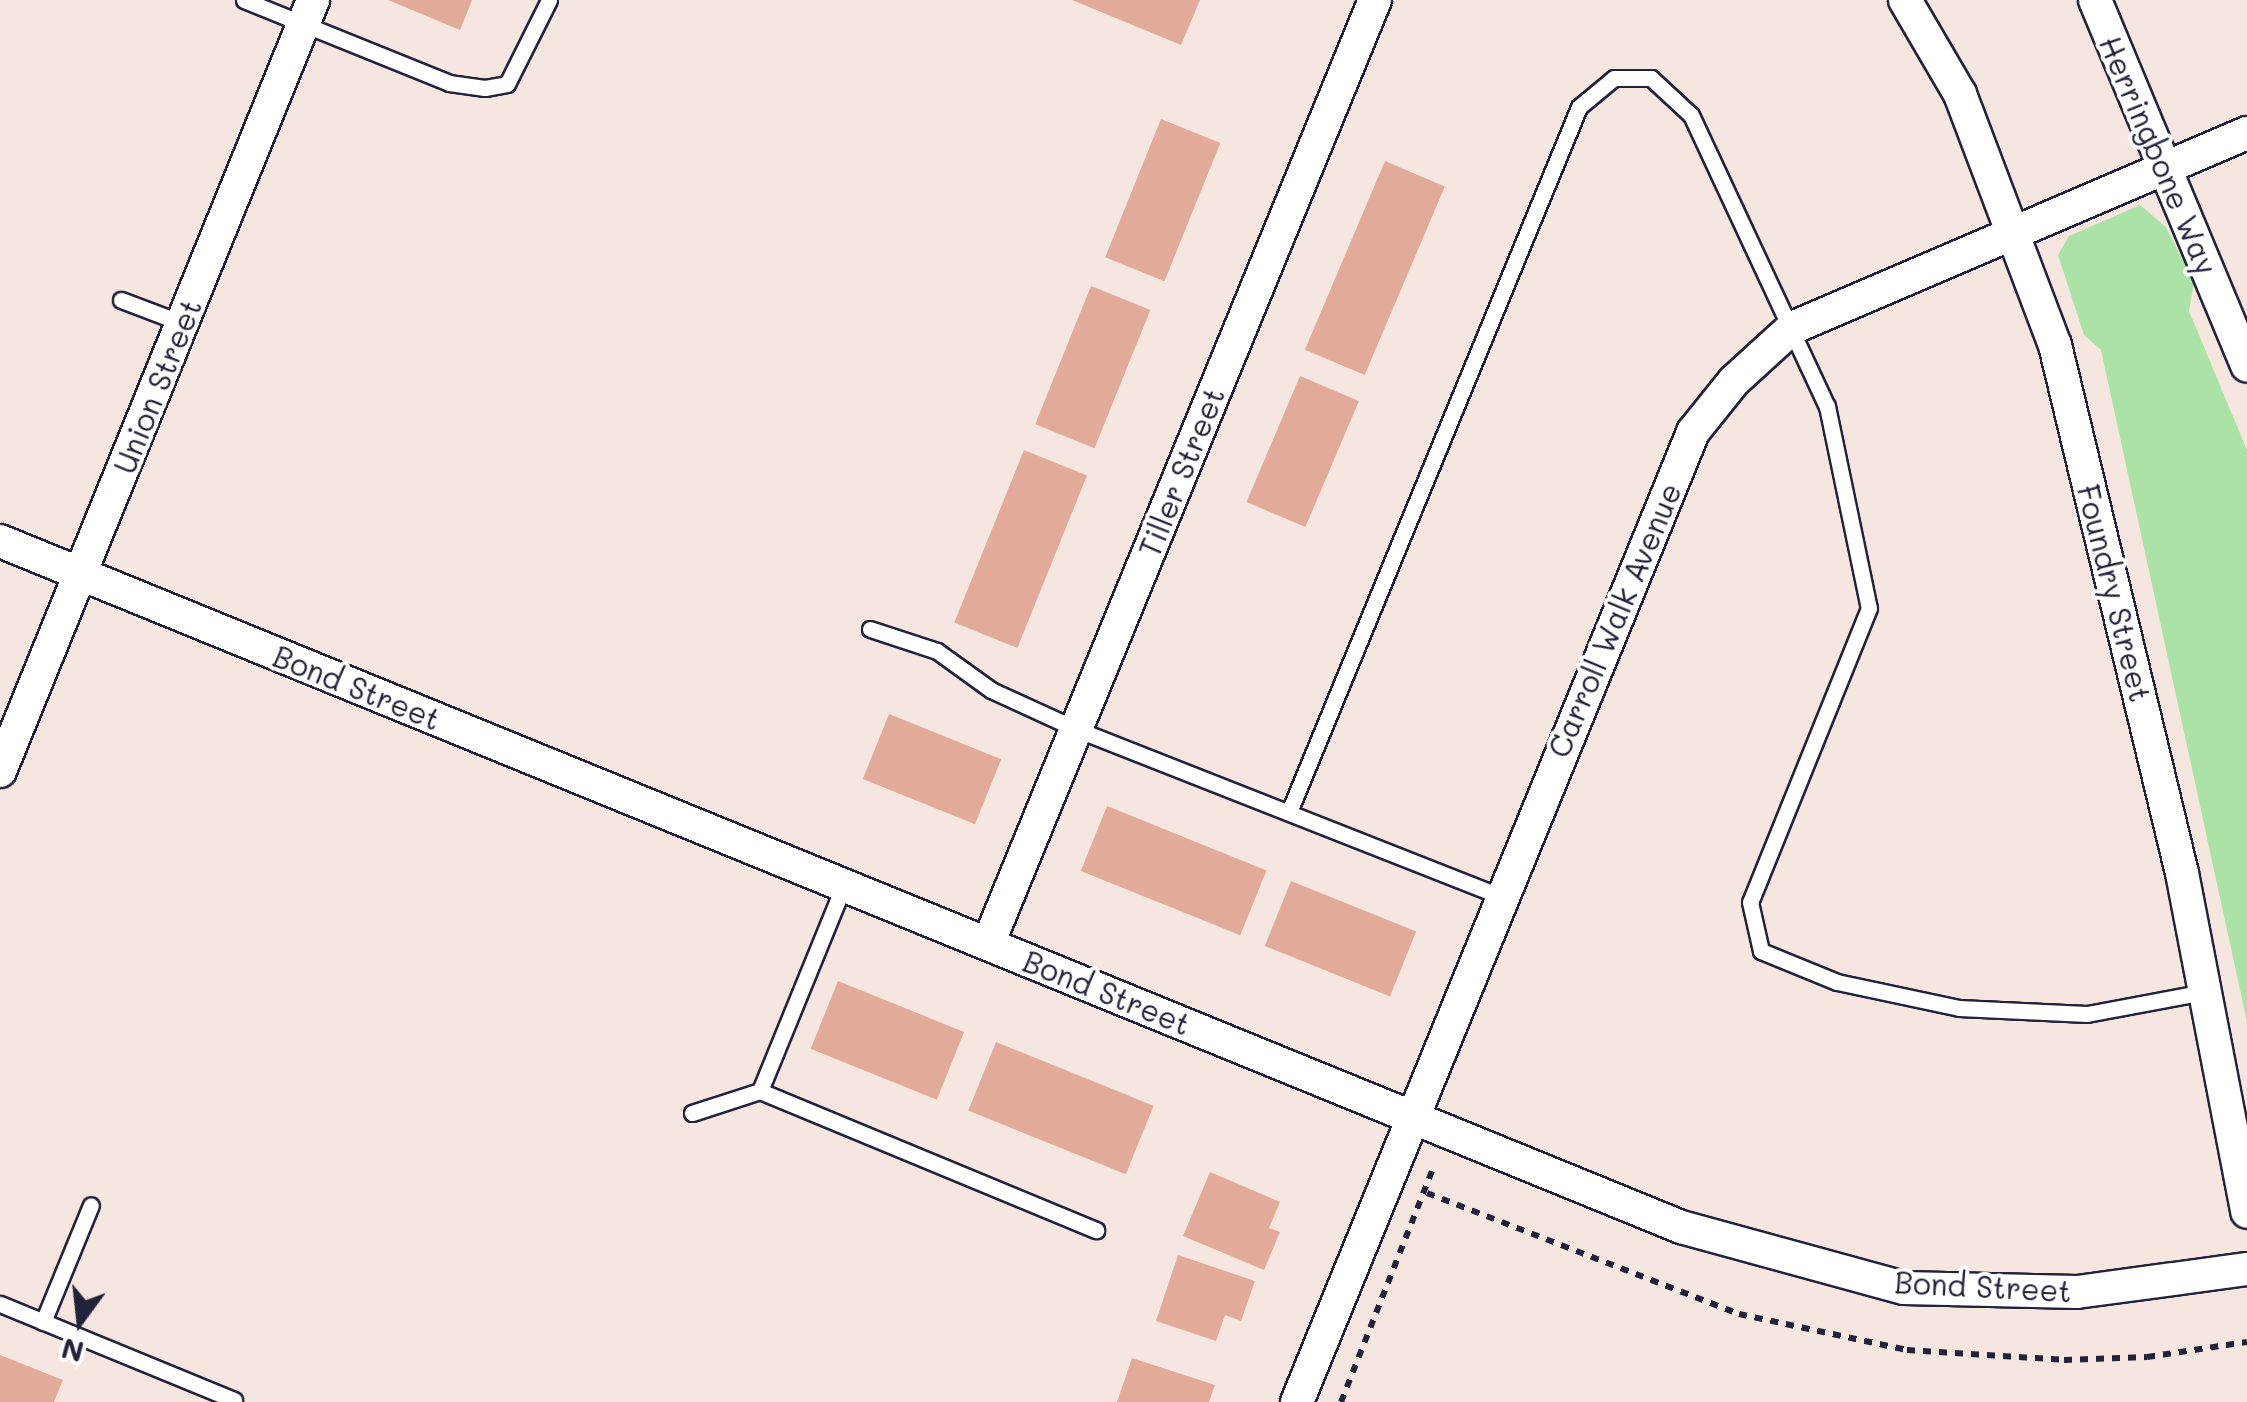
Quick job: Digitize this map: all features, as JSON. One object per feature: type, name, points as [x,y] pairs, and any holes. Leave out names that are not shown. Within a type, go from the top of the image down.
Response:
[{"type":"street","name":"Tiller Street","points":[[988,944],[1374,0]]},
{"type":"street","name":"Foundry Street","points":[[1905,0],[1960,94],[2055,345],[2205,992],[2247,1212]]},
{"type":"street","name":"Herringbone Way","points":[[2095,0],[2247,366]]},
{"type":"street","name":"Union Street","points":[[0,772],[308,12]]},
{"type":"street","name":"Carroll Walk Avenue","points":[[1297,1402],[1500,896],[1693,432],[1734,381],[1792,328],[2247,132]]},
{"type":"street","name":"Bond Street","points":[[0,541],[1681,1226],[1904,1288],[2077,1292],[2247,1269]]},
{"type":"lane","points":[[244,0],[308,12],[449,82],[485,88],[507,84],[549,0]]},
{"type":"lane","points":[[1289,812],[1578,107],[1614,78],[1651,78],[1692,115],[1826,406],[1869,608],[1750,902],[1761,951],[1837,982],[1959,1008],[2088,1014],[2205,992]]},
{"type":"lane","points":[[121,300],[182,323]]},
{"type":"lane","points":[[870,629],[937,651],[991,690],[1076,728],[1500,896]]},
{"type":"lane","points":[[760,1090],[844,884]]},
{"type":"lane","points":[[692,1113],[760,1090],[1096,1230]]},
{"type":"lane","points":[[43,1322],[91,1205]]},
{"type":"lane","points":[[0,1304],[234,1400]]},
{"type":"path","points":[[1340,1402],[1426,1193],[1434,1161]]},
{"type":"path","points":[[1426,1193],[1739,1314],[1906,1350],[2064,1360],[2147,1357],[2247,1342]]},
{"type":"green space","points":[[2140,205],[2166,227],[2194,282],[2189,311],[2247,450],[2247,1022],[2101,350],[2084,335],[2058,255],[2069,236]]},
{"type":"building","points":[[388,0],[472,0],[460,30]]},
{"type":"building","points":[[1072,0],[1200,0],[1181,45]]},
{"type":"building","points":[[1161,119],[1220,143],[1165,281],[1105,257]]},
{"type":"building","points":[[1385,161],[1445,186],[1365,375],[1305,350]]},
{"type":"building","points":[[1091,286],[1150,310],[1095,448],[1035,424]]},
{"type":"building","points":[[1300,376],[1359,401],[1305,527],[1246,502]]},
{"type":"building","points":[[1024,450],[1087,475],[1017,648],[954,622]]},
{"type":"building","points":[[889,714],[1001,759],[975,824],[863,779]]},
{"type":"building","points":[[1107,806],[1266,870],[1240,935],[1081,871]]},
{"type":"building","points":[[1291,881],[1416,932],[1390,996],[1265,946]]},
{"type":"building","points":[[838,981],[964,1032],[937,1100],[811,1049]]},
{"type":"building","points":[[996,1042],[1154,1106],[1126,1174],[968,1111]]},
{"type":"building","points":[[1210,1172],[1280,1202],[1269,1228],[1280,1232],[1264,1270],[1183,1236]]},
{"type":"building","points":[[1178,1255],[1255,1281],[1241,1321],[1225,1315],[1216,1341],[1156,1321]]},
{"type":"building","points":[[0,1355],[63,1380],[54,1402],[0,1402]]},
{"type":"building","points":[[1132,1358],[1215,1385],[1209,1402],[1117,1402]]}]
